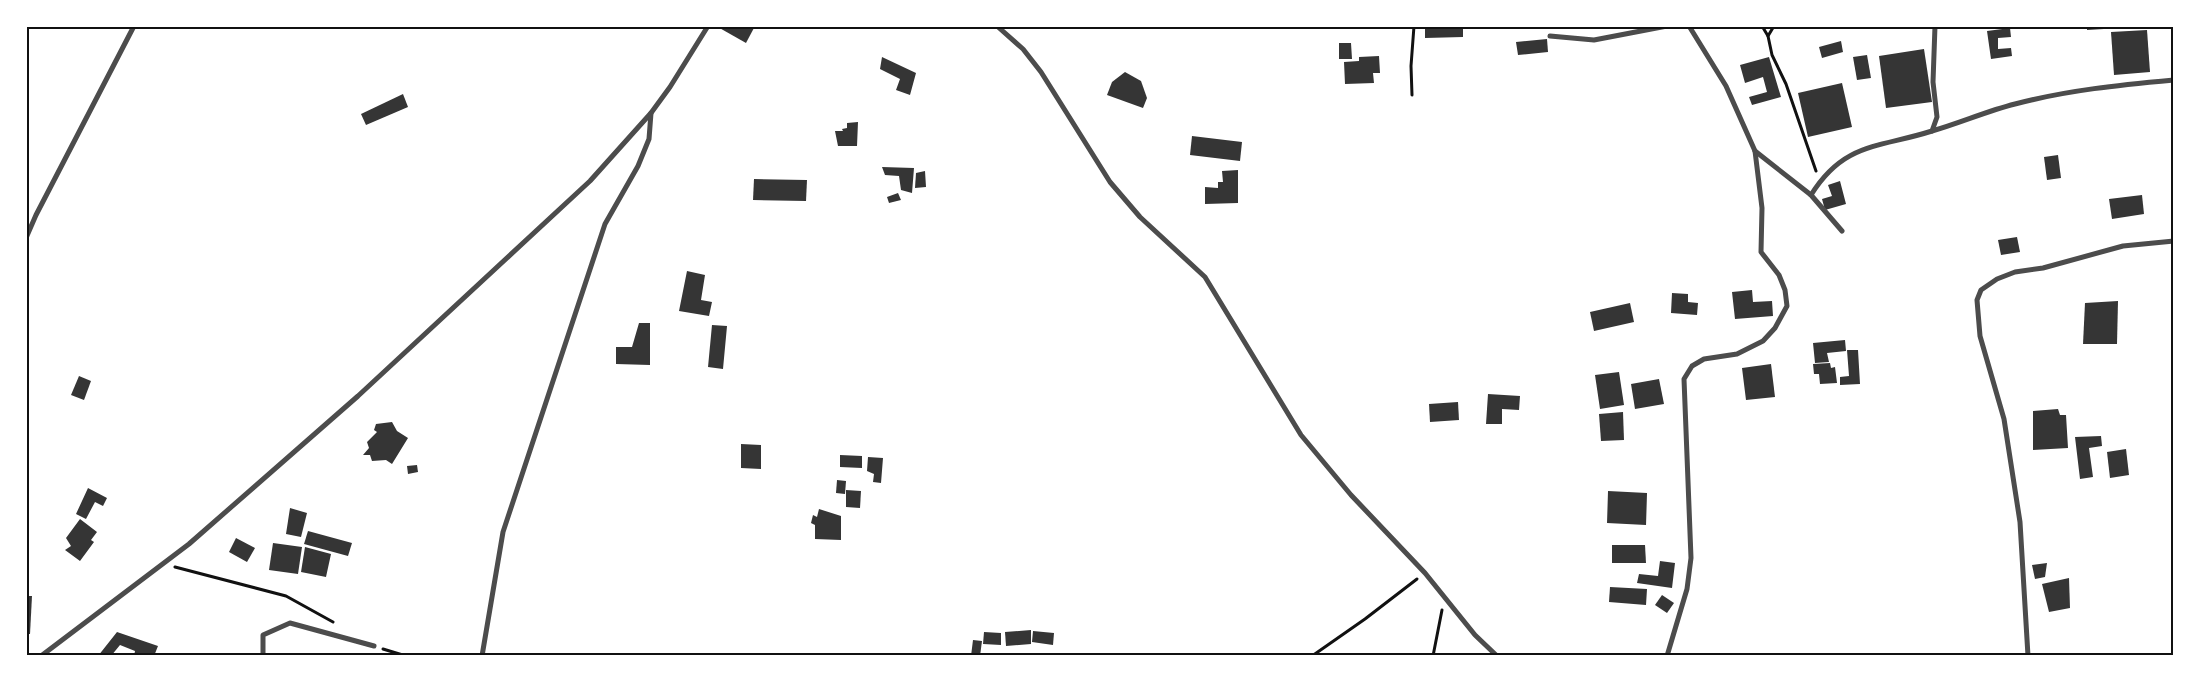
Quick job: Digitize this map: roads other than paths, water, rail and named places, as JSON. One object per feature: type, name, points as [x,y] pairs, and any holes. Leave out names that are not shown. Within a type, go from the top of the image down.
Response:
[{"type":"street","points":[[26,238],[36,215],[134,26]]},
{"type":"street","points":[[41,656],[189,544],[430,330],[590,181],[651,113],[670,87],[708,26]]},
{"type":"street","points":[[997,26],[1023,49],[1041,72],[1110,182],[1140,217],[1205,277],[1301,435],[1351,496],[1425,573],[1475,635],[1497,656]]},
{"type":"street","points":[[1550,36],[1594,40],[1667,26]]},
{"type":"street","points":[[1667,656],[1687,589],[1691,558],[1684,379],[1692,366],[1704,359],[1737,354],[1763,340],[1776,328],[1787,306],[1785,290],[1779,275],[1761,252],[1762,208],[1755,151],[1726,86],[1689,26]]},
{"type":"street","points":[[1932,131],[1937,116],[1933,82],[1935,26]]},
{"type":"street","points":[[2036,26],[2050,26]]},
{"type":"street","points":[[1810,196],[1820,180],[1841,160],[1859,150],[1932,131],[2013,104],[2094,87],[2174,80]]},
{"type":"street","points":[[482,656],[496,565],[508,514],[605,224],[638,166],[648,138],[651,113]]},
{"type":"street","points":[[1755,151],[1810,196],[1842,231]]},
{"type":"street","points":[[2028,656],[2020,522],[2004,419],[1980,336],[1977,300],[1981,290],[1997,279],[2015,272],[2042,268],[2123,246],[2174,241]]},
{"type":"street","points":[[263,656],[263,635],[290,623],[374,646]]}]
